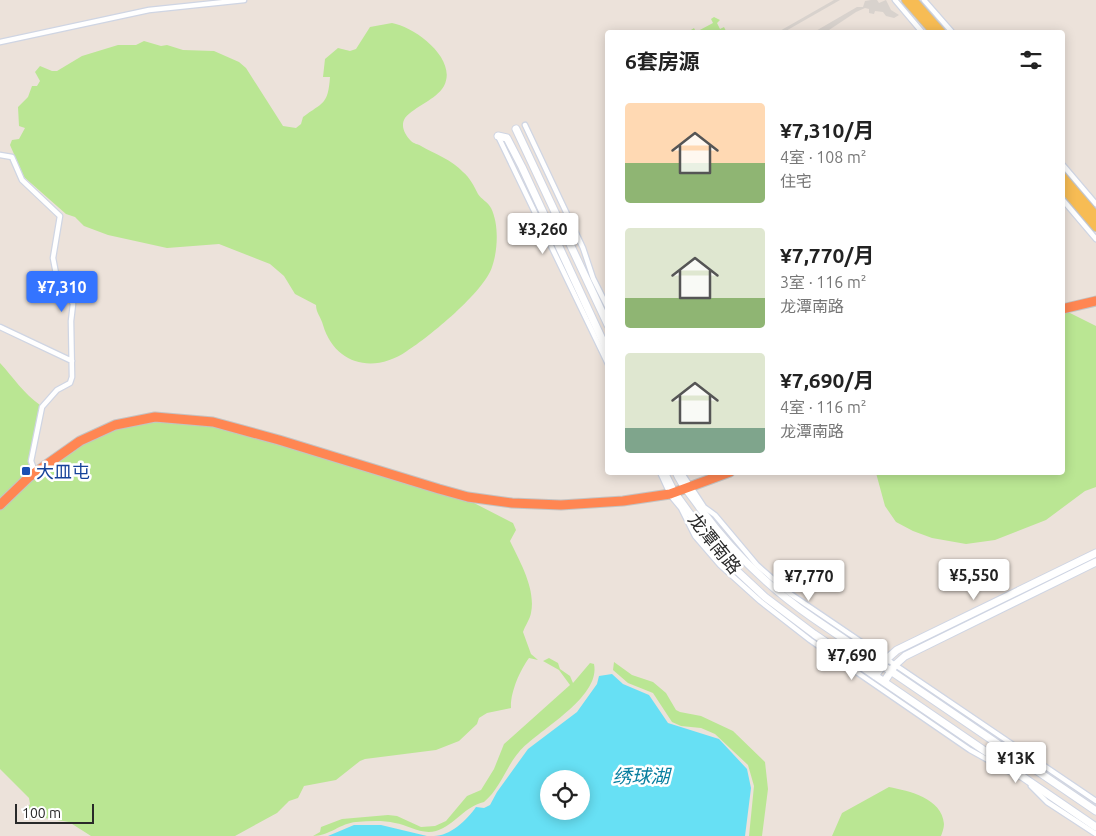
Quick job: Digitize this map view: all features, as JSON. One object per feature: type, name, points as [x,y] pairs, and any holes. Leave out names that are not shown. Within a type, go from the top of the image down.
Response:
[{"type":"highway","points":[[1065,308],[1096,301]]},
{"type":"highway","points":[[0,505],[35,472],[69,447],[102,429],[140,419],[198,419],[232,427],[468,497],[512,503],[562,505],[623,501],[672,493],[721,475]]},
{"type":"main road","points":[[906,0],[932,30]]},
{"type":"main road","points":[[920,2],[940,30]]},
{"type":"main road","points":[[516,129],[605,319]]},
{"type":"main road","points":[[498,136],[507,138],[522,167],[605,346]]},
{"type":"main road","points":[[1065,180],[1096,216]]},
{"type":"main road","points":[[1065,189],[1088,208],[1096,227]]},
{"type":"main road","points":[[588,285],[593,278]]},
{"type":"main road","name":"龙潭南路","points":[[665,475],[672,493],[713,546],[765,597],[875,676],[1096,827]]},
{"type":"main road","name":"龙潭南路","points":[[678,475],[712,526],[740,558],[770,587],[893,668],[983,734],[1096,811]]},
{"type":"main road","points":[[703,532],[712,526]]},
{"type":"main road","points":[[713,546],[713,558]]},
{"type":"main road","points":[[875,676],[884,662],[897,650],[1096,553]]},
{"type":"main road","points":[[884,682],[893,668],[914,651],[1096,562]]},
{"type":"main road","points":[[975,744],[983,734]]},
{"type":"main road","points":[[1053,797],[1061,786]]},
{"type":"street","points":[[0,42],[149,10],[244,0]]},
{"type":"street","points":[[895,0],[920,30]]},
{"type":"street","points":[[920,2],[950,30]]},
{"type":"street","points":[[525,125],[583,248],[593,278],[605,302]]},
{"type":"street","points":[[498,136],[605,358]]},
{"type":"street","points":[[0,155],[12,157],[22,180],[60,216],[53,258],[58,284],[69,295],[73,304],[70,383],[52,394],[40,411],[31,461],[35,472]]},
{"type":"street","points":[[1065,169],[1088,208],[1096,239]]},
{"type":"street","points":[[1065,200],[1088,208]]},
{"type":"street","points":[[0,327],[72,361]]},
{"type":"street","points":[[662,475],[681,508],[688,526],[713,558],[760,601],[810,640],[970,750],[1032,784],[1047,802],[1096,834]]},
{"type":"street","points":[[682,475],[687,487],[704,508],[715,515],[776,583],[884,662]]},
{"type":"street","points":[[893,668],[1096,801]]},
{"type":"green space","points":[[714,17],[720,20],[717,23],[720,29],[724,27],[726,30],[700,30],[713,23],[711,19]]},
{"type":"green space","points":[[392,23],[412,31],[432,46],[440,55],[445,65],[447,76],[444,86],[440,91],[405,118],[403,127],[405,133],[412,142],[449,161],[468,177],[479,196],[488,204],[494,214],[497,237],[496,253],[492,267],[487,277],[467,301],[417,344],[394,358],[382,362],[357,362],[346,357],[329,339],[316,305],[295,294],[284,276],[270,264],[219,244],[167,248],[108,235],[84,226],[75,217],[66,214],[24,177],[10,145],[12,140],[19,139],[25,128],[19,126],[18,107],[28,97],[32,86],[37,86],[40,81],[35,72],[40,66],[57,71],[82,56],[118,45],[136,45],[144,41],[183,50],[214,51],[239,62],[246,68],[283,126],[296,128],[301,124],[303,117],[320,105],[326,98],[330,77],[323,77],[325,59],[338,48],[350,51],[356,49],[370,27]]},
{"type":"green space","points":[[1065,313],[1070,313],[1096,326],[1096,487],[1085,491],[1046,520],[995,540],[966,544],[932,538],[913,531],[896,522],[885,506],[877,475],[1065,475]]},
{"type":"green space","points":[[0,363],[24,391],[40,405],[29,465],[20,474],[23,477],[0,502]]},
{"type":"green space","points":[[153,422],[183,422],[221,428],[472,502],[513,523],[516,530],[510,541],[526,576],[532,604],[530,618],[523,632],[531,654],[538,660],[529,658],[522,669],[514,689],[511,708],[487,713],[479,718],[477,724],[459,741],[436,750],[365,759],[336,780],[304,786],[298,798],[289,801],[277,813],[235,836],[91,836],[69,822],[39,817],[26,811],[30,804],[29,798],[0,769],[0,510],[51,464],[80,443],[108,430]]},
{"type":"green space","points":[[549,658],[558,663],[560,669],[570,676],[573,683],[590,663],[594,664],[594,677],[588,689],[578,701],[519,752],[490,797],[484,802],[471,807],[449,824],[436,831],[425,832],[400,824],[371,821],[351,823],[324,834],[313,836],[320,832],[321,827],[342,819],[388,815],[397,816],[421,827],[435,826],[446,821],[467,796],[481,790],[494,769],[504,744],[570,685],[559,670],[543,661]]},
{"type":"green space","points":[[614,662],[632,675],[653,682],[666,693],[676,710],[701,716],[733,731],[765,762],[768,789],[762,836],[749,836],[754,786],[748,765],[715,734],[701,728],[681,726],[672,722],[653,693],[628,683],[613,670]]},
{"type":"green space","points":[[889,787],[915,794],[931,802],[942,815],[944,824],[941,836],[832,836],[842,813]]},
{"type":"shaded area","points":[[834,0],[840,0],[788,30],[782,30]]},
{"type":"shaded area","points":[[877,0],[879,3],[886,0],[891,10],[899,15],[894,18],[886,16],[883,12],[875,11],[874,14],[869,13],[869,9],[865,8],[829,30],[817,30],[857,7],[863,7],[865,1]]},
{"type":"water","name":"绣球湖","points":[[612,674],[623,684],[649,695],[668,723],[719,739],[747,769],[751,788],[745,836],[434,836],[446,833],[458,826],[476,807],[484,808],[490,805],[497,792],[528,749],[577,712],[597,684],[599,676]]},
{"type":"water","points":[[354,825],[381,825],[427,836],[328,836]]},
{"type":"place","name":"大皿屯","points":[[26,471]]}]
